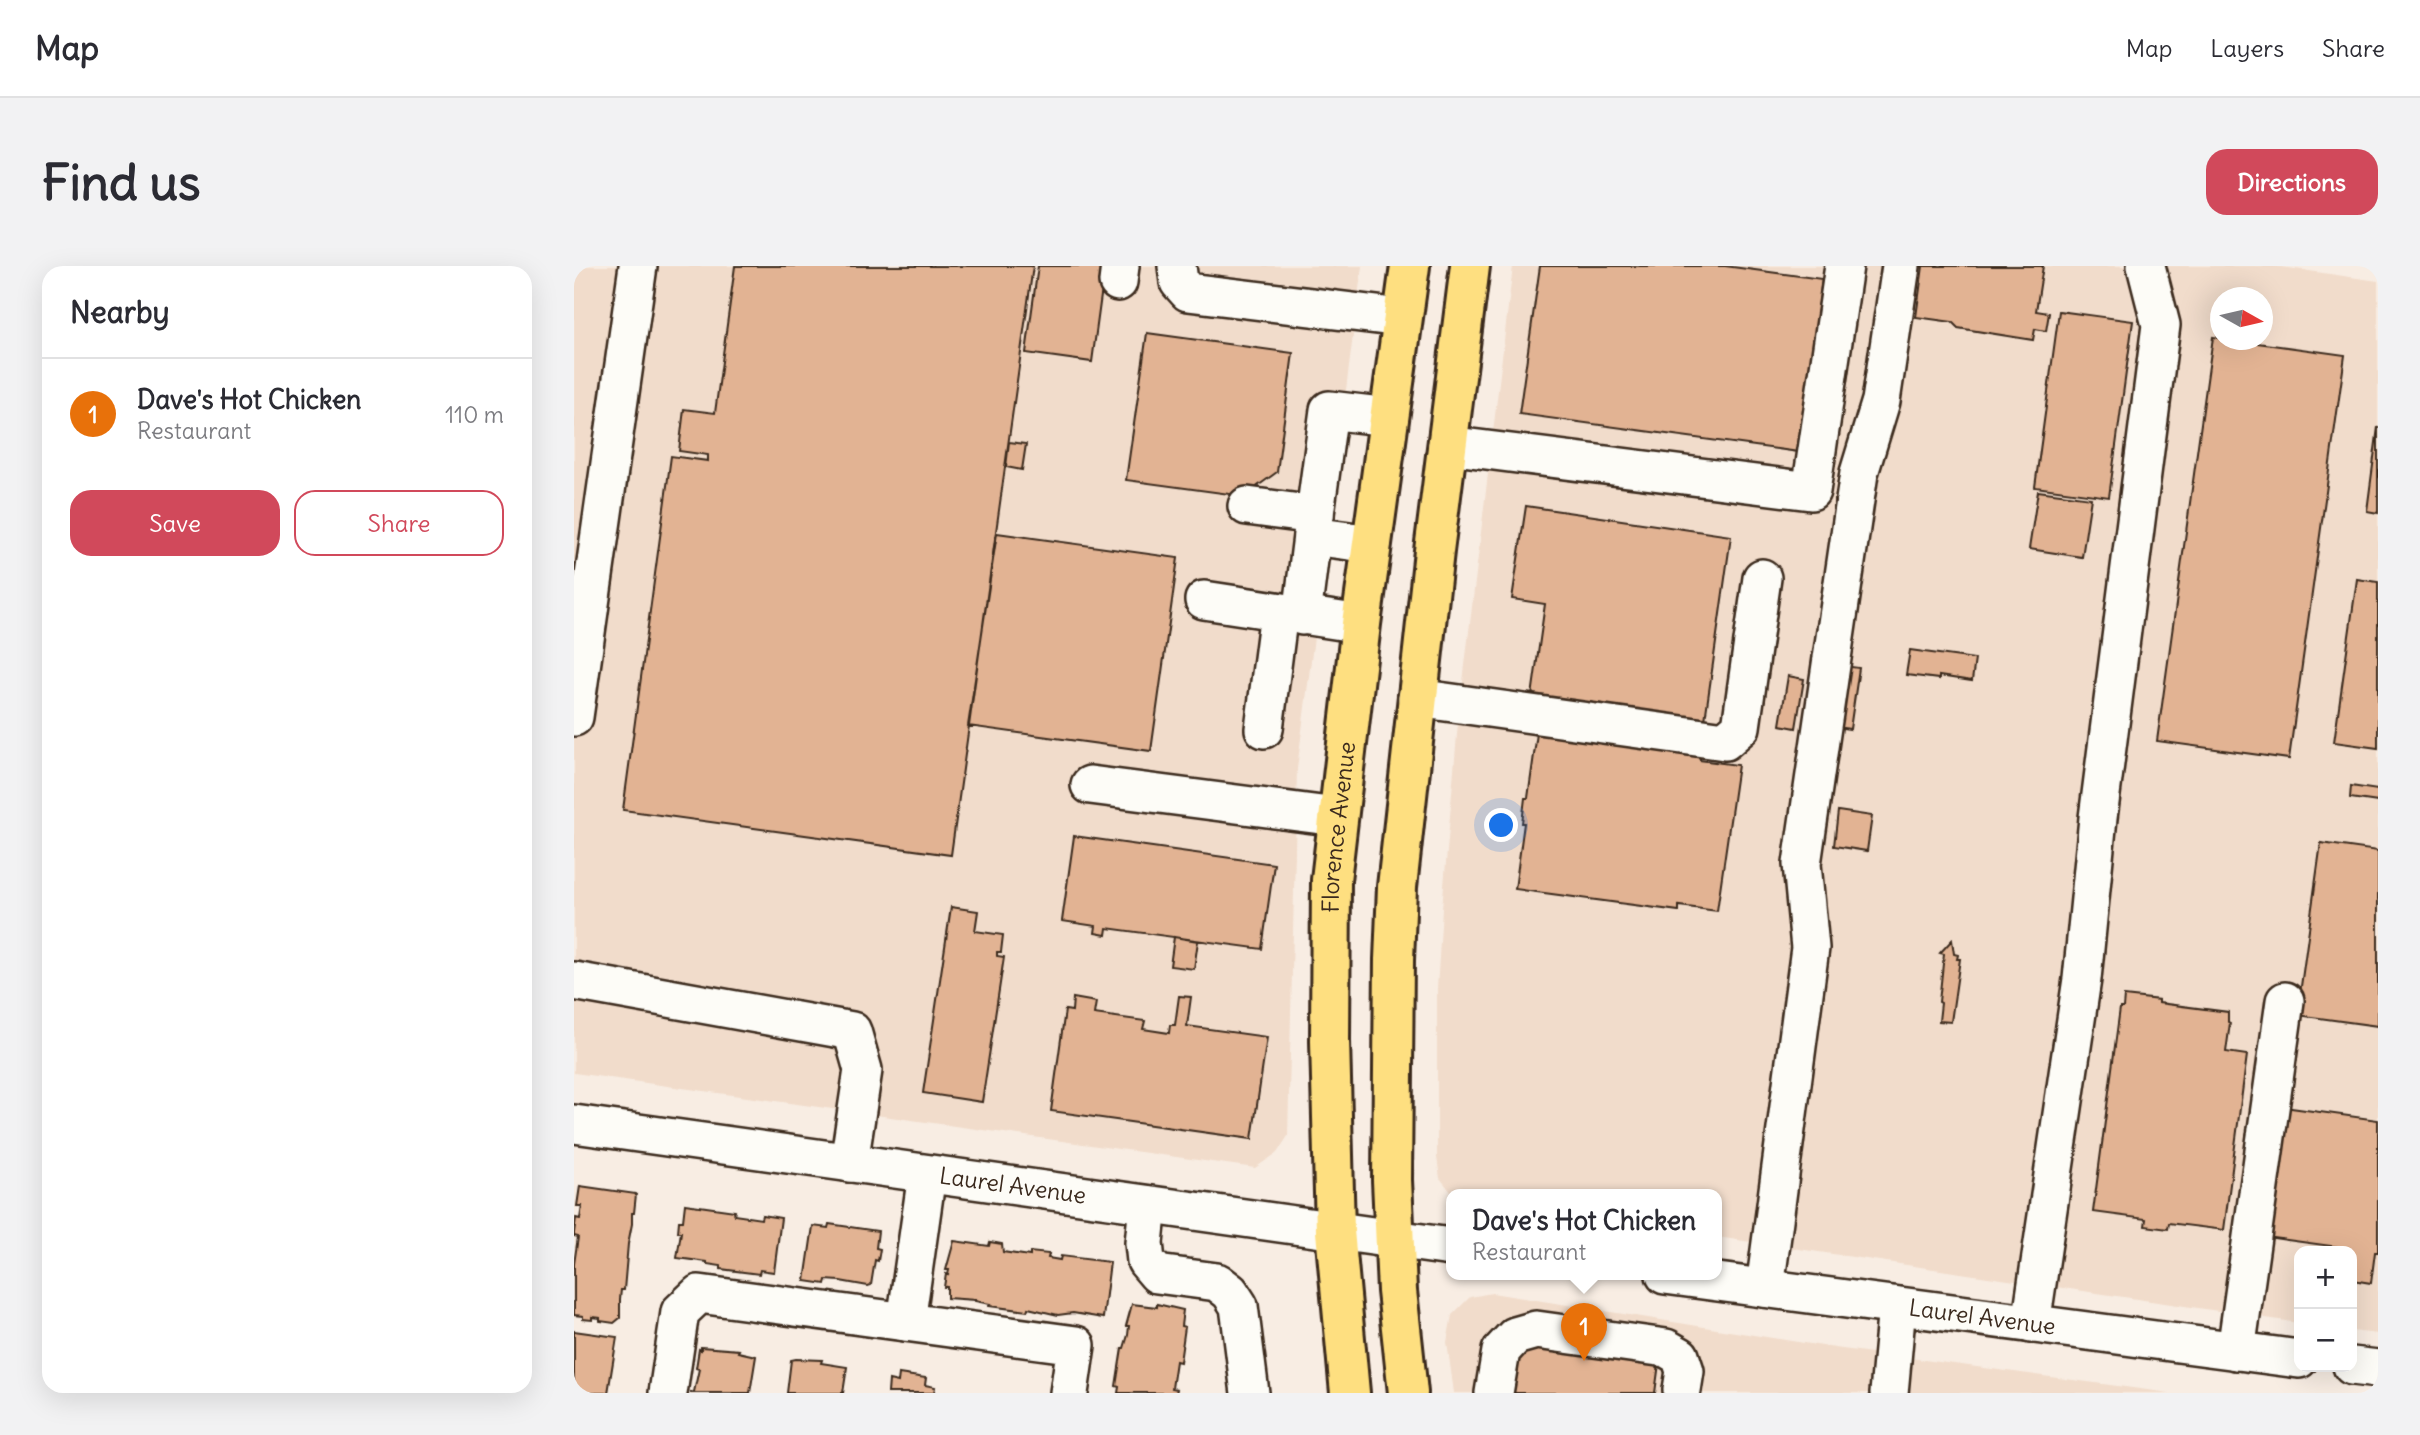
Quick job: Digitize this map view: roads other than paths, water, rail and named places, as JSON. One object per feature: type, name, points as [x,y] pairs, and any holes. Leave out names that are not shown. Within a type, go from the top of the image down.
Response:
[{"type":"main road","name":"Florence Avenue","points":[[1350,1393],[1335,1231],[1330,1041],[1331,880],[1361,624],[1410,266]]},
{"type":"main road","points":[[1408,1393],[1397,1291],[1395,1240],[1392,1094],[1397,887],[1470,266]]},
{"type":"street","points":[[574,717],[638,266]]},
{"type":"street","points":[[1177,266],[1178,282],[1188,292],[1402,318]]},
{"type":"street","points":[[1447,445],[1811,491],[1844,266]]},
{"type":"street","points":[[1765,1289],[1810,948],[1802,864],[1859,473],[1881,401],[1901,266]]},
{"type":"street","points":[[2031,1324],[2082,979],[2098,818],[2161,325],[2146,266]]},
{"type":"street","points":[[1264,729],[1313,526],[1329,410],[1389,418]]},
{"type":"street","points":[[1247,506],[1372,544]]},
{"type":"street","points":[[1418,698],[1725,741],[1741,727],[1762,578]]},
{"type":"street","points":[[1204,600],[1361,624]]},
{"type":"street","points":[[1090,785],[1337,817]]},
{"type":"street","points":[[574,981],[852,1031],[863,1070],[849,1163]]},
{"type":"street","points":[[2236,1351],[2285,1001]]},
{"type":"street","name":"Laurel Avenue","points":[[574,1124],[1446,1246]]},
{"type":"street","points":[[906,1322],[927,1174]]},
{"type":"street","points":[[1147,1205],[1144,1243],[1146,1261],[1157,1274],[1217,1282],[1230,1292],[1239,1306],[1250,1393]]},
{"type":"street","name":"Laurel Avenue","points":[[1701,1280],[2294,1358]]},
{"type":"street","points":[[668,1393],[680,1312],[699,1294],[1076,1345],[1069,1393]]},
{"type":"street","points":[[1889,1393],[1897,1306]]},
{"type":"street","points":[[1494,1393],[1501,1351],[1515,1336],[1536,1330],[1666,1348],[1680,1356],[1685,1371],[1682,1390]]},
{"type":"street","points":[[2357,1367],[2378,1369]]},
{"type":"place","name":"Dave's Hot Chicken","points":[[1584,1361]]}]
